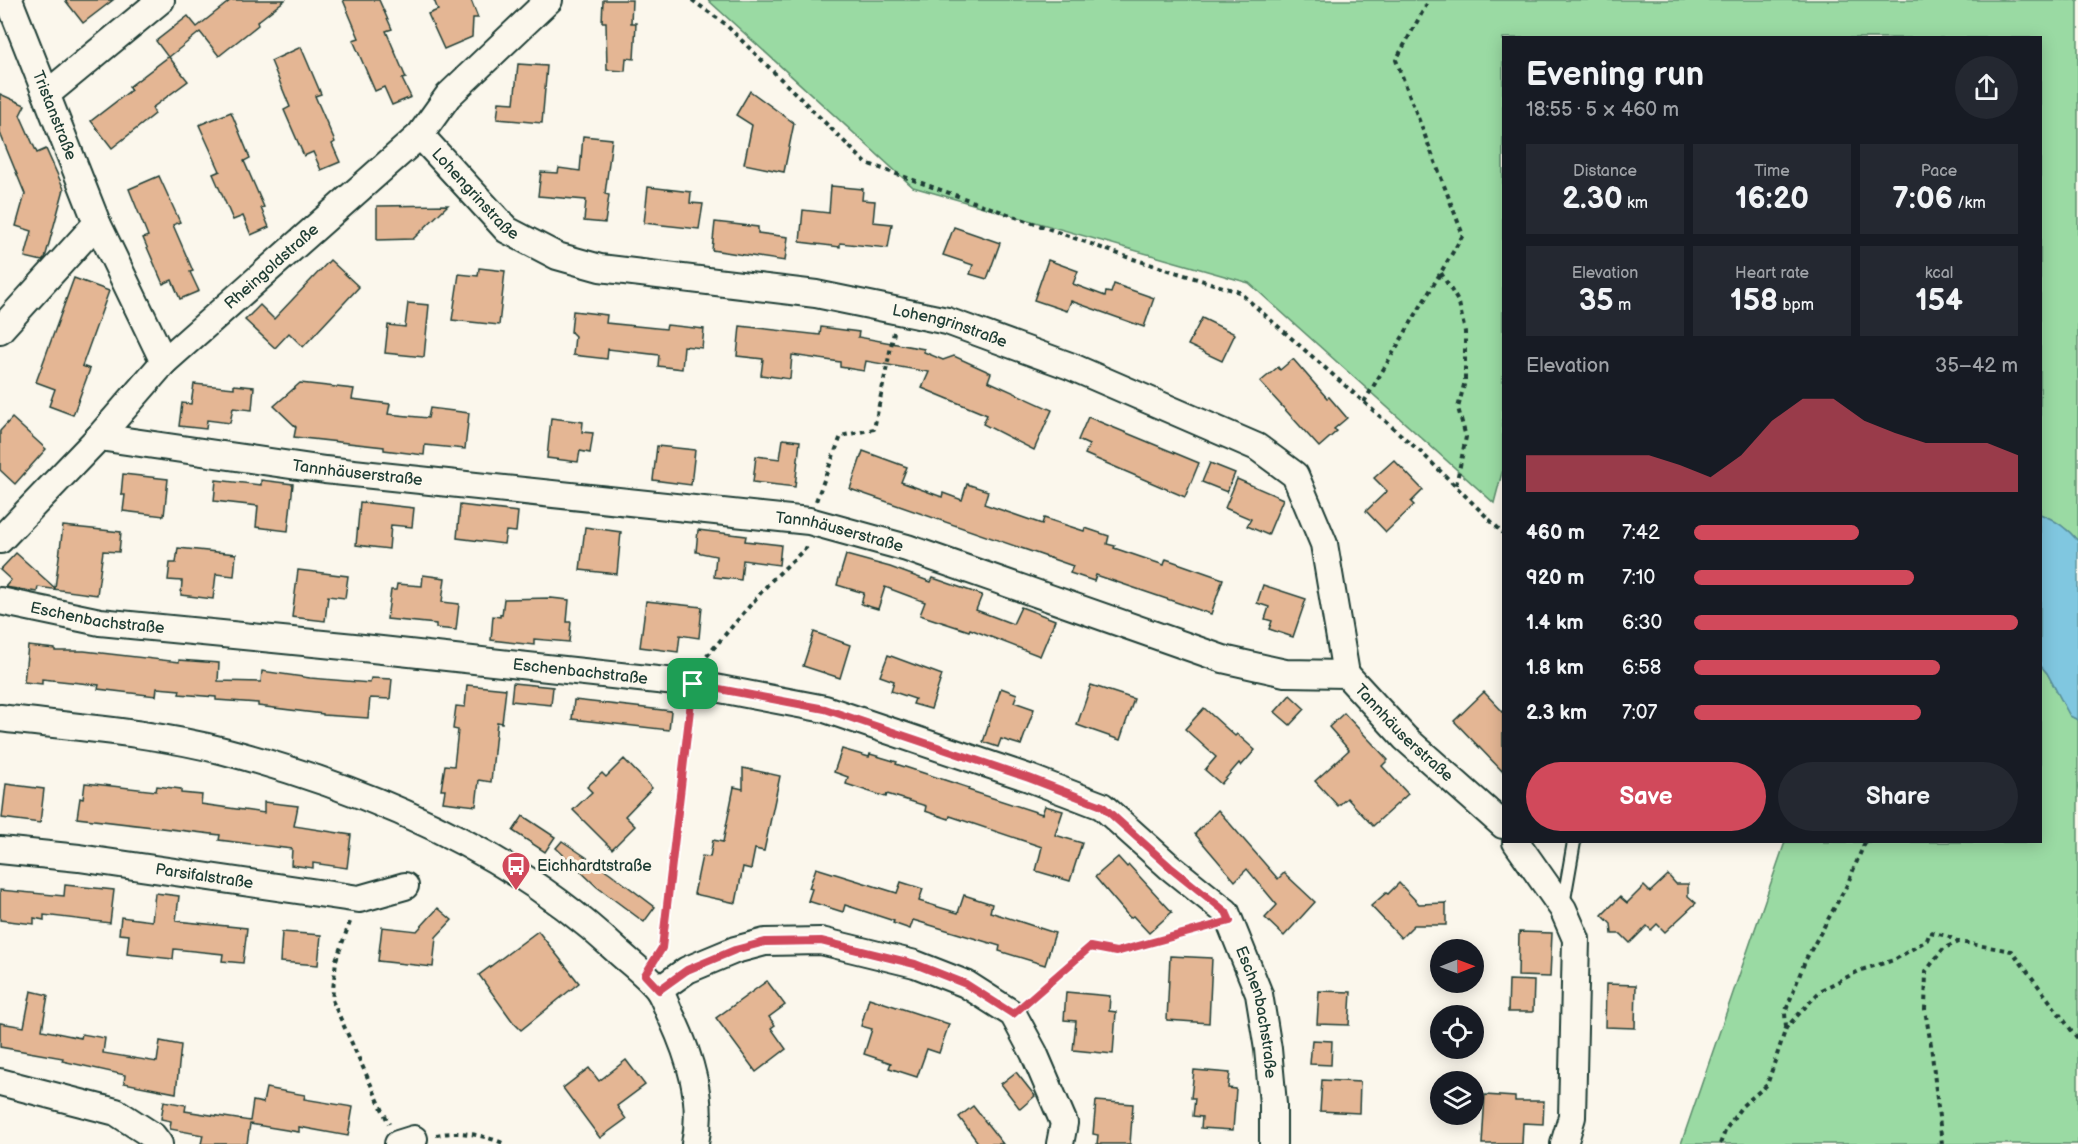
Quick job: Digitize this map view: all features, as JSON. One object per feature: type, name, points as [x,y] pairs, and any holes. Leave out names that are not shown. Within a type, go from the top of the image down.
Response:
[{"type":"street","points":[[47,94],[161,0]]},
{"type":"street","name":"Rheingoldstraße","points":[[0,540],[99,437],[164,362],[420,135],[448,96],[549,0]]},
{"type":"street","name":"Tristanstraße","points":[[8,12],[47,94],[97,223],[164,362]]},
{"type":"street","name":"Lohengrinstraße","points":[[420,135],[507,230],[557,256],[600,268],[816,294],[947,321],[1070,366],[1257,447],[1295,475],[1324,544],[1346,674]]},
{"type":"street","points":[[0,330],[97,223]]},
{"type":"street","name":"Tannhäuserstraße","points":[[99,437],[325,470],[819,524],[907,548],[1223,659],[1285,673],[1346,674],[1405,738],[1502,824]]},
{"type":"street","name":"Eschenbachstraße","points":[[0,601],[100,622],[693,684],[825,709],[1029,778],[1102,806],[1170,867],[1226,912],[1259,994],[1268,1049],[1273,1104],[1273,1144]]},
{"type":"street","points":[[0,718],[149,736],[222,750],[299,773],[426,823],[475,848],[549,893],[594,928],[652,983],[685,1046],[697,1091],[698,1132],[695,1144]]},
{"type":"street","points":[[1517,843],[1563,909],[1576,939],[1572,1118],[1564,1144]]},
{"type":"street","name":"Parsifalstraße","points":[[0,850],[79,858],[359,898],[405,886]]},
{"type":"street","points":[[652,983],[735,950],[765,942],[821,941],[915,964],[966,984],[1013,1014],[1034,1053],[1064,1123],[1060,1144]]},
{"type":"street","points":[[0,1082],[116,1112],[153,1136],[159,1144]]},
{"type":"lane","points":[[1563,909],[1574,843]]},
{"type":"path","points":[[692,0],[724,23],[866,163],[1127,257],[1239,292],[1425,456],[1502,532]]},
{"type":"path","points":[[1364,402],[1463,235],[1396,60],[1430,0]]},
{"type":"path","points":[[1440,273],[1459,303],[1465,332],[1465,381],[1458,408],[1466,437],[1455,486]]},
{"type":"path","points":[[652,983],[662,948],[693,684],[701,664],[819,524],[841,436],[874,429],[898,310]]},
{"type":"path","points":[[1720,1144],[1726,1129],[1742,1106],[1767,1085],[1786,1028],[1785,1013],[1805,961],[1847,885],[1865,843]]},
{"type":"path","points":[[359,898],[336,960],[332,1000],[403,1142],[448,1132],[489,1137],[505,1144]]},
{"type":"path","points":[[1013,1014],[1090,947],[1116,952],[1230,921]]},
{"type":"path","points":[[1786,1028],[1821,990],[1860,970],[1893,960],[1927,940],[1930,932],[1959,942],[2012,951],[2078,1040]]},
{"type":"path","points":[[1942,1144],[1925,1010],[1926,970],[1944,948],[1959,942]]},
{"type":"green space","points":[[708,0],[2078,0],[2078,541],[2061,525],[2042,515],[2042,36],[1502,36],[1502,473],[1494,503],[1249,283],[913,187]]},
{"type":"green space","points":[[2042,667],[2070,716],[2078,720],[2078,1144],[1681,1144],[1785,843],[2042,843]]},
{"type":"water","points":[[2042,515],[2061,525],[2078,541],[2078,720],[2070,716],[2042,667]]},
{"type":"building","points":[[65,0],[113,0],[83,23]]},
{"type":"building","points":[[231,0],[285,0],[219,56],[200,32],[169,57],[188,81],[152,108],[155,114],[112,148],[91,121],[131,90],[129,87],[168,57],[156,41],[188,16],[197,27]]},
{"type":"building","points":[[343,0],[379,0],[392,29],[386,31],[406,78],[402,79],[411,97],[392,105],[384,87],[375,91],[353,40],[359,38]]},
{"type":"building","points":[[434,0],[471,0],[478,18],[473,18],[472,37],[444,49],[428,14],[438,10]]},
{"type":"building","points":[[603,0],[632,0],[631,23],[636,23],[634,59],[626,58],[625,71],[607,70],[606,22],[602,22]]},
{"type":"building","points":[[301,47],[321,94],[315,96],[335,142],[332,144],[340,162],[321,170],[313,152],[304,156],[284,110],[290,107],[271,61]]},
{"type":"building","points":[[518,64],[547,66],[542,123],[497,119],[499,102],[514,103]]},
{"type":"building","points":[[750,91],[794,123],[784,172],[744,164],[752,125],[736,115]]},
{"type":"building","points":[[0,94],[25,105],[20,115],[37,153],[46,149],[64,189],[45,258],[42,261],[25,257],[32,231],[16,226],[25,194],[0,133]]},
{"type":"building","points":[[231,112],[250,158],[244,161],[264,207],[261,208],[269,227],[251,235],[243,216],[233,220],[213,174],[220,171],[199,125]]},
{"type":"building","points":[[583,136],[612,139],[605,194],[609,195],[605,223],[584,221],[586,200],[538,196],[541,172],[558,173],[559,168],[580,171]]},
{"type":"building","points":[[159,176],[180,222],[173,225],[199,291],[180,299],[172,280],[163,284],[143,238],[148,236],[129,189]]},
{"type":"building","points":[[831,186],[863,189],[862,200],[875,201],[873,222],[892,224],[888,248],[840,243],[840,247],[800,242],[803,210],[829,213]]},
{"type":"building","points":[[648,187],[691,192],[690,203],[703,204],[699,229],[644,223]]},
{"type":"building","points":[[448,205],[413,239],[377,240],[377,206]]},
{"type":"building","points":[[715,222],[758,227],[758,233],[788,237],[785,261],[712,250]]},
{"type":"building","points":[[954,227],[1000,243],[987,279],[970,274],[973,265],[943,255]]},
{"type":"building","points":[[330,260],[359,287],[303,347],[289,333],[275,348],[245,320],[260,305],[274,319]]},
{"type":"building","points":[[1048,260],[1078,271],[1073,284],[1105,296],[1106,292],[1111,293],[1114,284],[1154,298],[1144,327],[1071,301],[1067,311],[1034,300]]},
{"type":"building","points":[[479,268],[505,271],[499,325],[452,320],[459,274],[478,276]]},
{"type":"building","points":[[74,278],[109,291],[82,366],[90,369],[73,415],[49,406],[55,389],[36,382]]},
{"type":"building","points":[[408,303],[429,305],[424,357],[385,353],[388,325],[405,327]]},
{"type":"building","points":[[573,311],[607,315],[606,323],[666,329],[667,325],[704,329],[702,348],[684,346],[682,369],[658,366],[659,355],[608,349],[607,359],[573,355],[575,336],[571,332]]},
{"type":"building","points":[[1202,318],[1235,334],[1222,361],[1188,345]]},
{"type":"building","points":[[740,326],[820,335],[821,327],[859,332],[858,337],[924,349],[924,352],[943,360],[954,356],[991,373],[988,381],[1052,410],[1034,450],[983,424],[987,415],[922,388],[929,372],[866,361],[864,371],[840,367],[840,362],[792,355],[790,379],[761,375],[763,359],[737,356]]},
{"type":"building","points":[[1293,359],[1347,418],[1334,429],[1337,431],[1319,447],[1260,382],[1278,367],[1280,370]]},
{"type":"building","points":[[300,383],[354,389],[352,399],[390,404],[388,414],[428,418],[430,408],[469,413],[465,449],[425,445],[424,455],[384,450],[384,447],[294,437],[296,427],[274,406]]},
{"type":"building","points":[[194,384],[234,388],[234,385],[254,387],[252,410],[233,408],[230,423],[207,420],[206,429],[179,426],[182,403],[191,404]]},
{"type":"building","points":[[1088,417],[1199,463],[1185,497],[1085,454],[1089,445],[1078,440]]},
{"type":"building","points":[[12,418],[46,449],[15,484],[0,470],[0,431]]},
{"type":"building","points":[[551,418],[583,422],[582,432],[593,433],[590,453],[580,451],[578,462],[547,458]]},
{"type":"building","points":[[783,439],[800,441],[795,487],[753,482],[756,456],[780,459]]},
{"type":"building","points":[[657,446],[695,450],[691,485],[653,480]]},
{"type":"building","points":[[863,451],[907,467],[901,482],[942,497],[943,493],[962,500],[967,484],[988,491],[984,504],[1042,524],[1044,518],[1084,531],[1085,528],[1109,536],[1107,544],[1115,546],[1114,548],[1164,565],[1166,559],[1223,579],[1211,614],[1096,575],[1094,581],[1070,573],[1073,566],[850,489]]},
{"type":"building","points":[[1394,460],[1423,490],[1411,502],[1414,505],[1386,532],[1366,511],[1387,491],[1374,478]]},
{"type":"building","points":[[1210,463],[1235,473],[1227,492],[1202,482]]},
{"type":"building","points":[[123,474],[168,479],[164,516],[123,511],[125,495],[121,495]]},
{"type":"building","points":[[1237,479],[1283,499],[1268,535],[1247,526],[1251,519],[1225,508]]},
{"type":"building","points":[[216,480],[261,485],[261,480],[293,484],[288,531],[256,527],[258,506],[214,501]]},
{"type":"building","points":[[360,502],[414,508],[412,527],[391,525],[389,549],[356,545]]},
{"type":"building","points":[[460,505],[518,512],[516,532],[506,531],[504,544],[457,538]]},
{"type":"building","points":[[63,526],[121,532],[119,552],[103,551],[97,595],[38,587],[37,592],[5,587],[11,580],[0,570],[16,553],[55,588]]},
{"type":"building","points":[[585,527],[621,532],[617,574],[580,570]]},
{"type":"building","points":[[698,530],[746,536],[745,541],[781,545],[779,565],[743,560],[741,580],[714,577],[716,556],[696,552]]},
{"type":"building","points":[[178,548],[236,554],[234,576],[216,574],[213,599],[181,595],[182,581],[168,580],[170,563],[176,563]]},
{"type":"building","points":[[846,555],[890,567],[931,582],[933,578],[982,595],[976,610],[1013,624],[1021,607],[1055,620],[1040,656],[970,629],[969,631],[920,615],[925,602],[885,587],[878,609],[861,604],[864,593],[837,585]]},
{"type":"building","points":[[298,570],[348,576],[345,598],[328,596],[325,621],[292,617]]},
{"type":"building","points":[[423,575],[445,578],[442,602],[459,604],[456,630],[436,628],[436,624],[387,619],[391,590],[396,590],[397,584],[422,586]]},
{"type":"building","points":[[1263,585],[1306,599],[1293,637],[1269,629],[1272,621],[1265,619],[1269,607],[1257,603]]},
{"type":"building","points":[[504,599],[569,600],[567,622],[571,622],[569,642],[534,639],[534,645],[491,640],[493,616],[502,615]]},
{"type":"building","points":[[646,601],[702,607],[699,638],[680,635],[678,652],[640,647]]},
{"type":"building","points":[[814,632],[850,645],[840,678],[803,666]]},
{"type":"building","points":[[28,646],[55,649],[55,651],[84,651],[179,662],[179,660],[219,663],[218,681],[261,682],[262,671],[370,683],[371,678],[392,679],[390,699],[370,698],[368,718],[323,715],[258,706],[258,703],[216,700],[216,697],[179,694],[180,690],[157,688],[156,696],[98,689],[99,685],[42,679],[42,684],[24,682]]},
{"type":"building","points":[[888,655],[942,675],[931,709],[913,704],[915,699],[891,691],[894,681],[880,676]]},
{"type":"building","points":[[513,683],[553,687],[551,705],[511,701]]},
{"type":"building","points":[[467,685],[506,689],[502,723],[497,722],[491,782],[479,780],[476,806],[443,802],[445,790],[441,790],[445,765],[454,766],[458,730],[453,729],[456,706],[465,707]]},
{"type":"building","points":[[1091,685],[1134,699],[1120,740],[1077,725]]},
{"type":"building","points":[[1001,688],[1017,694],[1014,702],[1034,709],[1021,745],[1001,739],[998,747],[983,742]]},
{"type":"building","points":[[1484,692],[1502,711],[1502,771],[1454,721]]},
{"type":"building","points":[[1290,695],[1305,709],[1290,725],[1275,712]]},
{"type":"building","points":[[574,700],[671,711],[669,730],[572,719]]},
{"type":"building","points":[[1204,708],[1235,736],[1237,734],[1255,750],[1241,766],[1239,763],[1221,784],[1205,770],[1216,757],[1185,729]]},
{"type":"building","points":[[1344,713],[1388,760],[1382,766],[1408,794],[1373,826],[1347,798],[1338,806],[1315,781],[1349,750],[1329,727]]},
{"type":"building","points":[[842,749],[897,762],[896,764],[969,788],[968,790],[1042,814],[1045,806],[1063,811],[1055,835],[1082,843],[1070,881],[1036,871],[1042,847],[950,816],[949,819],[925,811],[926,806],[887,794],[886,797],[846,784],[848,777],[834,772]]},
{"type":"building","points":[[624,759],[652,788],[625,816],[635,826],[612,849],[573,810],[592,792],[587,787],[602,773],[606,777]]},
{"type":"building","points":[[743,768],[780,776],[764,851],[755,849],[751,869],[743,867],[736,903],[694,894],[702,856],[710,857],[713,840],[723,842],[734,787],[743,789]]},
{"type":"building","points":[[85,783],[156,791],[157,786],[181,789],[181,793],[202,795],[201,804],[264,813],[264,802],[298,806],[294,826],[351,835],[347,868],[313,863],[313,868],[291,865],[292,849],[219,840],[220,835],[77,818]]},
{"type":"building","points":[[6,784],[44,789],[40,823],[2,818]]},
{"type":"building","points":[[1218,810],[1278,879],[1284,873],[1315,902],[1284,936],[1265,918],[1277,905],[1247,869],[1235,881],[1195,834]]},
{"type":"building","points":[[523,816],[555,837],[545,852],[513,831]]},
{"type":"building","points":[[562,841],[655,907],[644,922],[597,887],[556,848]]},
{"type":"building","points":[[1118,857],[1127,867],[1129,865],[1172,912],[1149,933],[1133,916],[1130,918],[1095,877]]},
{"type":"building","points":[[816,868],[897,893],[901,882],[923,889],[919,901],[958,913],[964,895],[992,904],[990,912],[1055,933],[1045,965],[999,951],[1000,946],[913,920],[910,929],[893,923],[894,921],[845,905],[843,912],[808,901],[812,889],[809,888]]},
{"type":"building","points":[[1668,875],[1676,884],[1688,884],[1688,896],[1696,903],[1665,932],[1657,924],[1651,930],[1647,926],[1630,943],[1621,934],[1612,934],[1611,924],[1602,915],[1620,897],[1627,903],[1644,886],[1650,892]]},
{"type":"building","points":[[1399,883],[1419,904],[1446,903],[1446,925],[1414,925],[1401,938],[1371,906]]},
{"type":"building","points":[[65,885],[114,890],[110,923],[44,915],[44,920],[34,918],[34,924],[0,920],[0,890],[64,896]]},
{"type":"building","points":[[155,893],[179,896],[176,921],[247,928],[243,963],[222,961],[223,954],[174,949],[173,959],[127,954],[129,935],[119,934],[121,917],[152,921]]},
{"type":"building","points":[[438,908],[452,920],[436,937],[433,967],[378,961],[382,927],[417,931]]},
{"type":"building","points":[[538,931],[579,983],[521,1030],[479,975]]},
{"type":"building","points":[[282,932],[321,935],[318,965],[280,962]]},
{"type":"building","points":[[1519,932],[1552,933],[1550,977],[1518,976]]},
{"type":"building","points":[[1170,956],[1212,958],[1209,1023],[1167,1020]]},
{"type":"building","points":[[1509,980],[1534,981],[1533,1012],[1508,1012]]},
{"type":"building","points":[[767,981],[785,1005],[769,1017],[775,1025],[771,1028],[786,1049],[756,1072],[716,1018]]},
{"type":"building","points":[[1606,984],[1636,985],[1635,1028],[1605,1027]]},
{"type":"building","points":[[31,991],[48,995],[42,1030],[81,1038],[82,1034],[105,1038],[103,1053],[157,1062],[160,1041],[181,1045],[176,1093],[124,1083],[125,1075],[62,1061],[63,1058],[0,1047],[0,1023],[24,1027]]},
{"type":"building","points":[[1319,991],[1351,992],[1349,1025],[1317,1024]]},
{"type":"building","points":[[1066,992],[1110,996],[1109,1011],[1116,1012],[1113,1054],[1073,1050],[1076,1021],[1064,1020]]},
{"type":"building","points":[[869,998],[949,1024],[939,1053],[927,1049],[917,1077],[889,1068],[891,1063],[864,1054],[872,1029],[861,1026]]},
{"type":"building","points":[[1312,1040],[1332,1041],[1331,1065],[1310,1064]]},
{"type":"building","points":[[626,1060],[645,1085],[617,1106],[626,1119],[600,1138],[563,1088],[589,1068],[599,1081]]},
{"type":"building","points":[[1194,1070],[1230,1073],[1228,1088],[1236,1089],[1233,1130],[1201,1128],[1202,1117],[1193,1116],[1195,1098],[1191,1098]]},
{"type":"building","points":[[1016,1072],[1035,1096],[1020,1109],[1001,1084]]},
{"type":"building","points":[[1322,1080],[1360,1082],[1359,1113],[1320,1111]]},
{"type":"building","points":[[266,1088],[305,1095],[304,1099],[353,1107],[348,1136],[299,1127],[299,1132],[250,1124],[247,1144],[201,1144],[203,1135],[170,1129],[171,1121],[161,1119],[164,1101],[186,1105],[185,1111],[250,1121],[253,1101],[263,1103]]},
{"type":"building","points":[[1485,1095],[1515,1097],[1515,1101],[1544,1101],[1543,1124],[1523,1123],[1522,1144],[1482,1144]]},
{"type":"building","points":[[1096,1101],[1133,1104],[1130,1144],[1097,1144],[1098,1135],[1093,1134]]},
{"type":"building","points":[[973,1106],[1003,1144],[979,1144],[959,1117]]},
{"type":"place","name":"Eichhardtstraße","points":[[516,892]]},
{"type":"route","points":[[693,684],[825,709],[1029,778],[1102,806],[1170,867],[1226,912],[1230,921],[1116,952],[1090,947],[1013,1014],[966,984],[915,964],[821,941],[765,942],[735,950],[687,970],[659,990],[645,975],[662,948],[693,684]]}]
